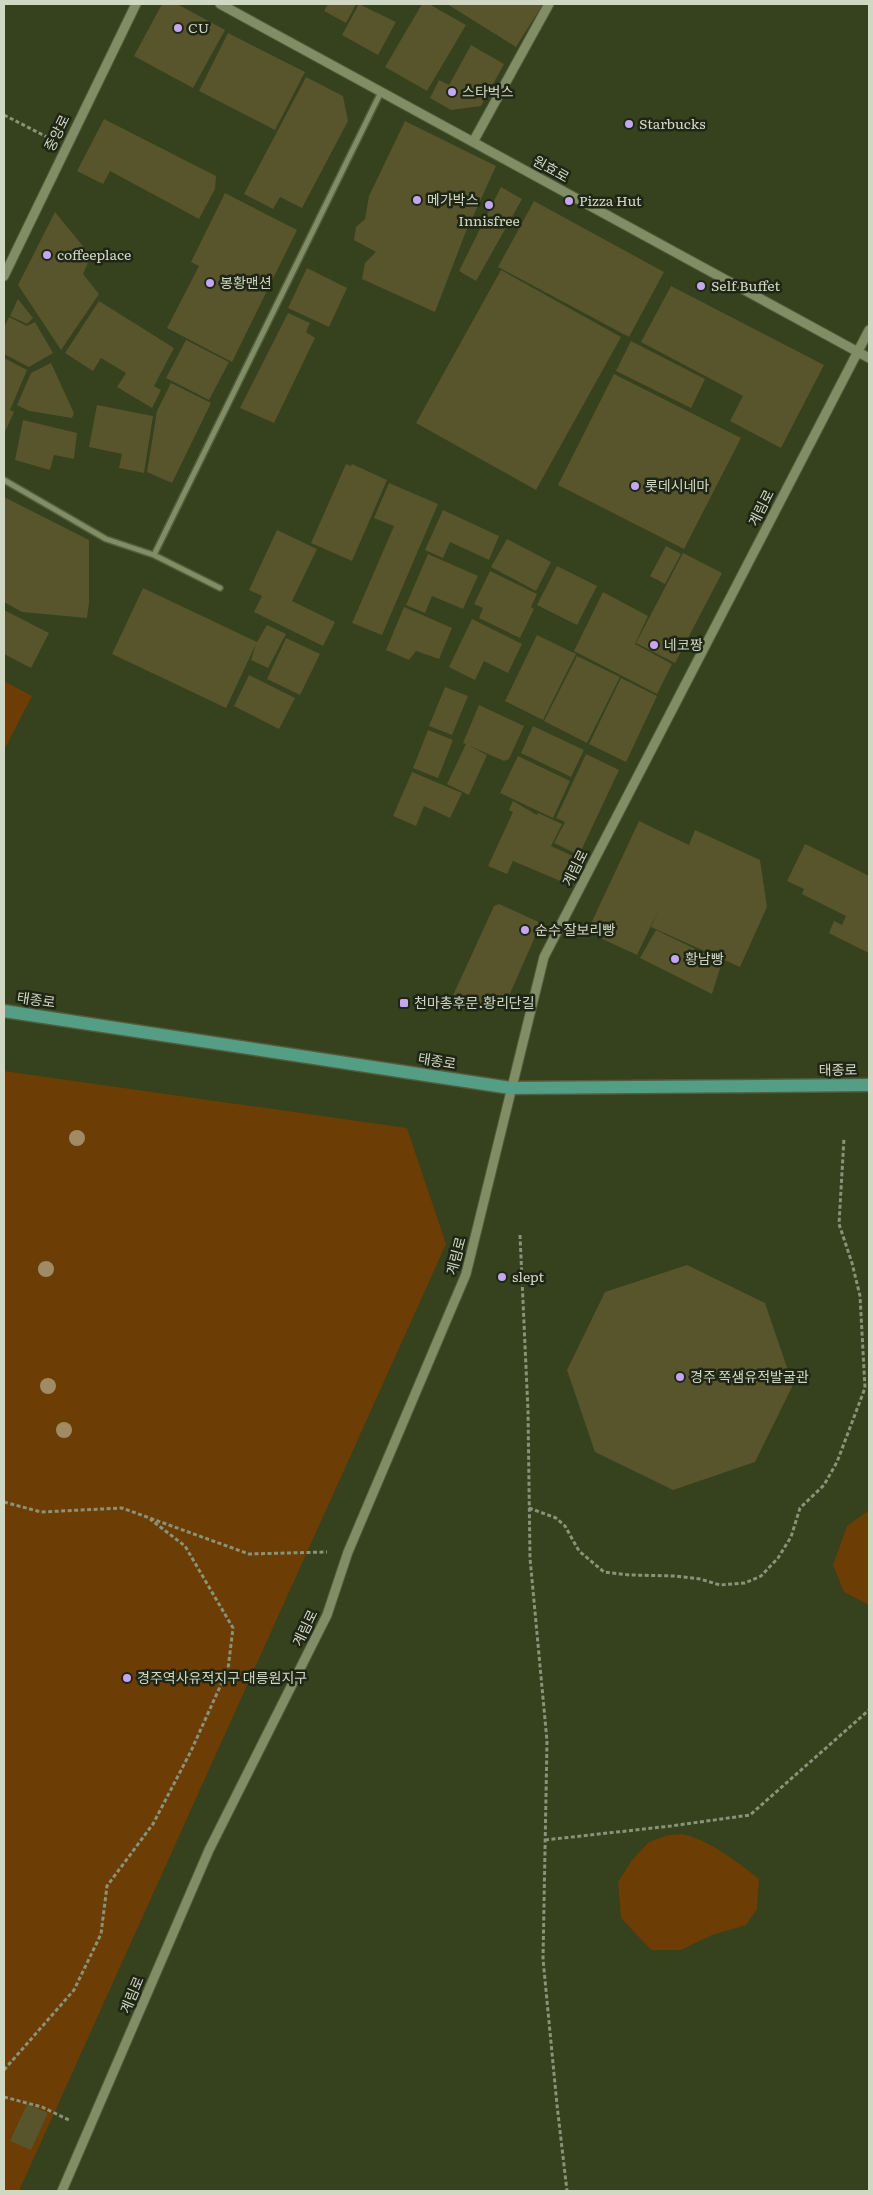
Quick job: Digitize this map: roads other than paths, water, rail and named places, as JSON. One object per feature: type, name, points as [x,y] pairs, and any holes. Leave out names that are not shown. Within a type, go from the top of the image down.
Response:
[{"type":"main road","name":"태종로","points":[[4,1011],[511,1088],[869,1084]]},
{"type":"street","name":"중앙로","points":[[4,276],[136,4]]},
{"type":"street","name":"원효로","points":[[220,4],[869,358]]},
{"type":"street","points":[[474,142],[549,4]]},
{"type":"street","points":[[154,555],[381,92]]},
{"type":"street","name":"계림로","points":[[62,2191],[210,1850],[327,1615],[348,1552],[466,1274],[544,957],[869,330]]},
{"type":"street","points":[[4,480],[106,539],[154,555],[220,588]]},
{"type":"place","name":"CU","points":[[178,28]]},
{"type":"place","name":"스타벅스","points":[[452,92]]},
{"type":"place","name":"Starbucks","points":[[629,124]]},
{"type":"place","name":"메가박스","points":[[417,200]]},
{"type":"place","name":"Pizza Hut","points":[[569,201]]},
{"type":"place","name":"Innisfree","points":[[489,205]]},
{"type":"place","name":"coffeeplace","points":[[47,255]]},
{"type":"place","name":"봉황맨션","points":[[210,283]]},
{"type":"place","name":"Self Buffet","points":[[701,286]]},
{"type":"place","name":"롯데시네마","points":[[635,486]]},
{"type":"place","name":"네코짱","points":[[654,645]]},
{"type":"place","name":"순수 잘보리빵","points":[[525,930]]},
{"type":"place","name":"황남빵","points":[[675,959]]},
{"type":"place","name":"천마총후문.황리단길","points":[[404,1003]]},
{"type":"place","name":"slept","points":[[502,1277]]},
{"type":"place","name":"경주 쪽샘유적발굴관","points":[[680,1377]]},
{"type":"place","name":"경주역사유적지구 대릉원지구","points":[[127,1678]]}]
